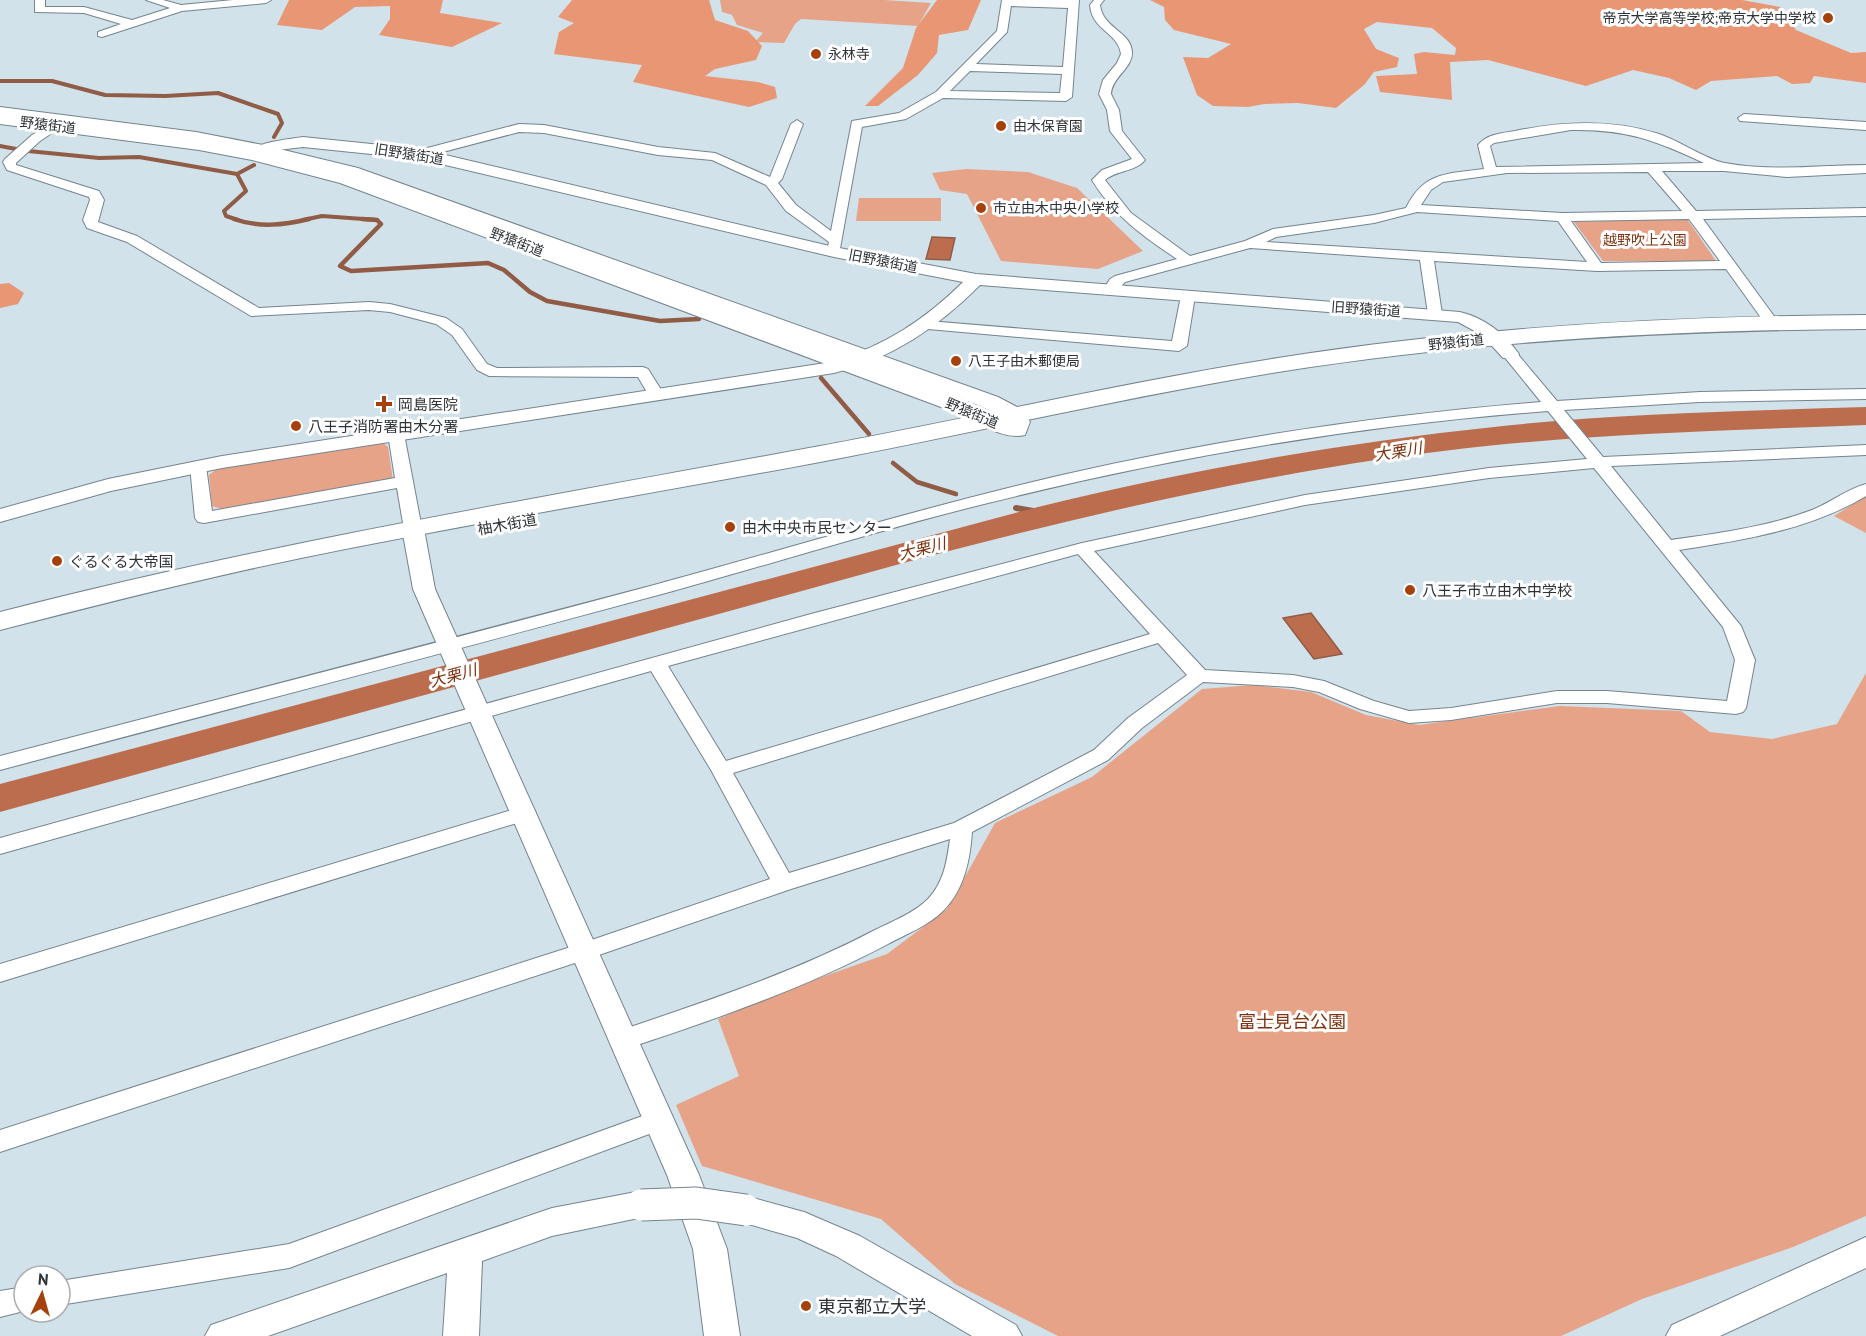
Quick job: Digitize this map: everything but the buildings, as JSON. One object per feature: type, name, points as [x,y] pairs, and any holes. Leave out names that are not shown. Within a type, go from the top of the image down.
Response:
[{"type":"main road","name":"野猿街道","points":[[0,112],[58,123],[259,152],[386,183],[869,356],[990,402],[1007,422]]},
{"type":"main road","name":"野猿街道","points":[[0,119],[58,123]]},
{"type":"main road","name":"野猿街道","points":[[259,152],[408,200],[1007,422],[1280,365],[1503,346],[1640,327],[1866,322]]},
{"type":"main road","name":"野猿街道","points":[[1503,346],[1866,338]]},
{"type":"main road","name":"柚木街道","points":[[0,621],[183,574],[414,535],[908,438],[1007,422]]},
{"type":"main road","name":"柚木街道","points":[[0,634],[183,587],[414,535]]},
{"type":"street","points":[[40,0],[39,10],[84,10],[133,24]]},
{"type":"street","points":[[151,0],[181,8]]},
{"type":"street","points":[[102,34],[181,8],[266,0]]},
{"type":"street","points":[[1099,0],[1095,5],[1098,18],[1126,45],[1127,51],[1122,63],[1106,81],[1105,93],[1113,109],[1114,128],[1139,160],[1133,165],[1102,175],[1098,180],[1134,222],[1187,260]]},
{"type":"street","points":[[834,246],[856,124],[902,116],[916,110],[939,94],[1002,32],[1006,2],[1074,3],[1066,97],[939,94]]},
{"type":"street","points":[[965,67],[1067,71]]},
{"type":"street","points":[[1744,118],[1866,126]]},
{"type":"street","points":[[58,123],[9,162],[11,167],[94,194],[97,200],[90,220],[92,225],[132,239],[256,313],[369,306],[390,308],[441,321],[457,332],[482,367],[494,373],[637,371],[643,372],[657,396]]},
{"type":"street","points":[[771,182],[776,179],[797,124]]},
{"type":"street","points":[[1491,171],[1484,145],[1490,140],[1536,129],[1576,126],[1650,135],[1724,167]]},
{"type":"street","points":[[420,154],[519,128],[544,129],[658,151],[715,157],[771,182],[791,208],[834,246]]},
{"type":"street","name":"旧野猿街道","points":[[259,152],[286,144],[316,143],[420,154],[976,279],[1460,316],[1479,323],[1503,346]]},
{"type":"street","points":[[1651,167],[1693,215],[1772,323]]},
{"type":"street","points":[[1110,290],[1120,279],[1250,244],[1273,233],[1374,219],[1411,211],[1422,189],[1430,182],[1491,171],[1724,167],[1787,173],[1866,169]]},
{"type":"street","points":[[1413,208],[1562,217],[1866,212]]},
{"type":"street","points":[[1562,217],[1597,267]]},
{"type":"street","points":[[1250,244],[1597,267],[1730,265]]},
{"type":"street","points":[[1426,255],[1435,314]]},
{"type":"street","points":[[0,516],[108,485],[198,466],[657,396],[846,364],[869,356],[928,325],[976,279]]},
{"type":"street","points":[[928,325],[1179,346],[1188,296]]},
{"type":"street","points":[[0,1141],[585,951],[783,883],[962,828],[1101,755],[1135,723],[1198,676],[1293,681],[1324,687],[1367,705],[1409,717],[1451,714],[1557,697],[1607,697],[1736,708],[1745,660],[1732,626],[1503,346]]},
{"type":"street","points":[[0,763],[451,649],[921,515],[1120,468],[1297,435],[1430,417],[1555,410],[1693,397],[1866,394]]},
{"type":"street","points":[[396,434],[424,589],[684,1175],[710,1249],[722,1336]]},
{"type":"street","points":[[0,846],[475,702],[657,664],[1082,548],[1305,500],[1489,473],[1599,462],[1859,450],[1866,466]]},
{"type":"street","points":[[198,466],[204,518],[404,482]]},
{"type":"street","points":[[1668,546],[1754,533],[1801,520],[1866,489]]},
{"type":"street","points":[[1082,548],[1198,676]]},
{"type":"street","points":[[721,770],[1162,636]]},
{"type":"street","points":[[657,664],[721,770],[783,883]]},
{"type":"street","points":[[0,973],[525,813]]},
{"type":"street","points":[[625,1039],[768,987],[869,945],[917,918],[939,903],[958,871],[962,828]]},
{"type":"street","points":[[72,1291],[289,1256],[659,1119]]},
{"type":"street","points":[[223,1336],[552,1222],[641,1205],[696,1203],[746,1210],[804,1226],[848,1246],[1004,1336]]},
{"type":"street","points":[[461,1336],[465,1251]]},
{"type":"street","points":[[1684,1336],[1866,1252]]},
{"type":"green space","points":[[720,0],[884,0],[931,3],[918,26],[801,19],[795,24],[784,43],[755,42],[763,33],[737,25],[732,15],[722,12]]},
{"type":"green space","points":[[966,169],[1028,172],[1077,188],[1143,251],[1098,269],[1001,261],[967,194],[940,190],[932,173]]},
{"type":"green space","points":[[859,198],[941,198],[941,221],[856,221]]},
{"type":"green space","name":"越野吹上公園","points":[[1687,219],[1716,261],[1603,261],[1574,222]]},
{"type":"green space","points":[[383,443],[388,447],[393,480],[225,510],[212,506],[209,475],[218,468]]},
{"type":"green space","points":[[1866,496],[1866,533],[1834,516]]},
{"type":"green space","name":"富士見台公園","points":[[1866,673],[1866,1216],[1793,1247],[1642,1299],[1561,1336],[1058,1336],[955,1284],[881,1219],[702,1166],[676,1105],[739,1076],[718,1019],[788,989],[887,954],[947,909],[995,823],[1092,777],[1202,689],[1254,685],[1311,692],[1366,715],[1419,725],[1560,706],[1681,711],[1710,732],[1772,739],[1837,724]]},
{"type":"shaded area","points":[[289,0],[443,0],[440,13],[502,23],[452,47],[379,35],[390,19],[390,6],[355,7],[322,30],[277,25]]},
{"type":"shaded area","points":[[572,0],[709,0],[715,20],[748,31],[762,46],[756,60],[715,69],[705,76],[758,82],[775,87],[777,98],[749,107],[633,82],[642,65],[554,54],[559,32],[574,23],[558,17]]},
{"type":"shaded area","points":[[937,0],[981,0],[968,30],[939,35],[937,53],[918,75],[878,106],[865,106],[903,68],[916,28]]},
{"type":"shaded area","points":[[1150,0],[1742,0],[1780,7],[1796,30],[1851,53],[1866,52],[1866,83],[1814,76],[1810,83],[1792,84],[1777,76],[1711,81],[1696,90],[1669,78],[1633,70],[1586,86],[1488,60],[1450,62],[1452,100],[1380,92],[1376,76],[1417,74],[1414,54],[1424,52],[1455,55],[1456,48],[1432,28],[1377,22],[1364,29],[1376,49],[1399,58],[1397,67],[1374,72],[1364,85],[1336,108],[1298,103],[1248,107],[1213,106],[1197,95],[1183,57],[1208,58],[1231,44],[1174,30],[1165,20],[1164,7]]},
{"type":"shaded area","points":[[932,237],[955,238],[950,260],[926,259]]},
{"type":"shaded area","points":[[9,283],[24,293],[18,304],[0,308],[0,284]]},
{"type":"shaded area","points":[[1311,613],[1342,654],[1314,659],[1283,618]]},
{"type":"waterway","points":[[0,81],[52,81],[105,95],[165,96],[218,93],[278,114],[282,123],[274,137]]},
{"type":"waterway","points":[[0,146],[16,149]]},
{"type":"waterway","points":[[28,151],[99,158],[139,157],[237,174]]},
{"type":"waterway","points":[[237,174],[254,165]]},
{"type":"waterway","points":[[237,174],[246,191],[224,211],[226,216],[238,220]]},
{"type":"waterway","points":[[303,220],[322,216],[377,220]]},
{"type":"waterway","points":[[234,219],[253,224],[272,225],[309,219]]},
{"type":"waterway","points":[[362,219],[377,220]]},
{"type":"waterway","points":[[377,220],[381,224],[340,266],[351,271],[488,263],[504,270],[530,292],[547,301],[660,321],[699,319]]},
{"type":"waterway","points":[[821,378],[869,434]]},
{"type":"waterway","name":"大栗川","points":[[0,798],[895,555],[1050,514],[1201,480],[1302,462],[1494,436],[1641,424],[1866,416]]},
{"type":"waterway","points":[[893,463],[917,482],[956,494]]},
{"type":"waterway","points":[[1016,508],[1050,514]]},
{"type":"place","name":"帝京大学高等学校;帝京大学中学校","points":[[1828,18]]},
{"type":"place","name":"永林寺","points":[[816,54]]},
{"type":"place","name":"由木保育園","points":[[1001,126]]},
{"type":"place","name":"市立由木中央小学校","points":[[981,208]]},
{"type":"place","name":"八王子由木郵便局","points":[[956,361]]},
{"type":"place","name":"岡島医院","points":[[384,404]]},
{"type":"place","name":"八王子消防署由木分署","points":[[296,426]]},
{"type":"place","name":"由木中央市民センター","points":[[730,527]]},
{"type":"place","name":"ぐるぐる大帝国","points":[[57,561]]},
{"type":"place","name":"八王子市立由木中学校","points":[[1410,590]]},
{"type":"place","name":"東京都立大学","points":[[806,1306]]}]
